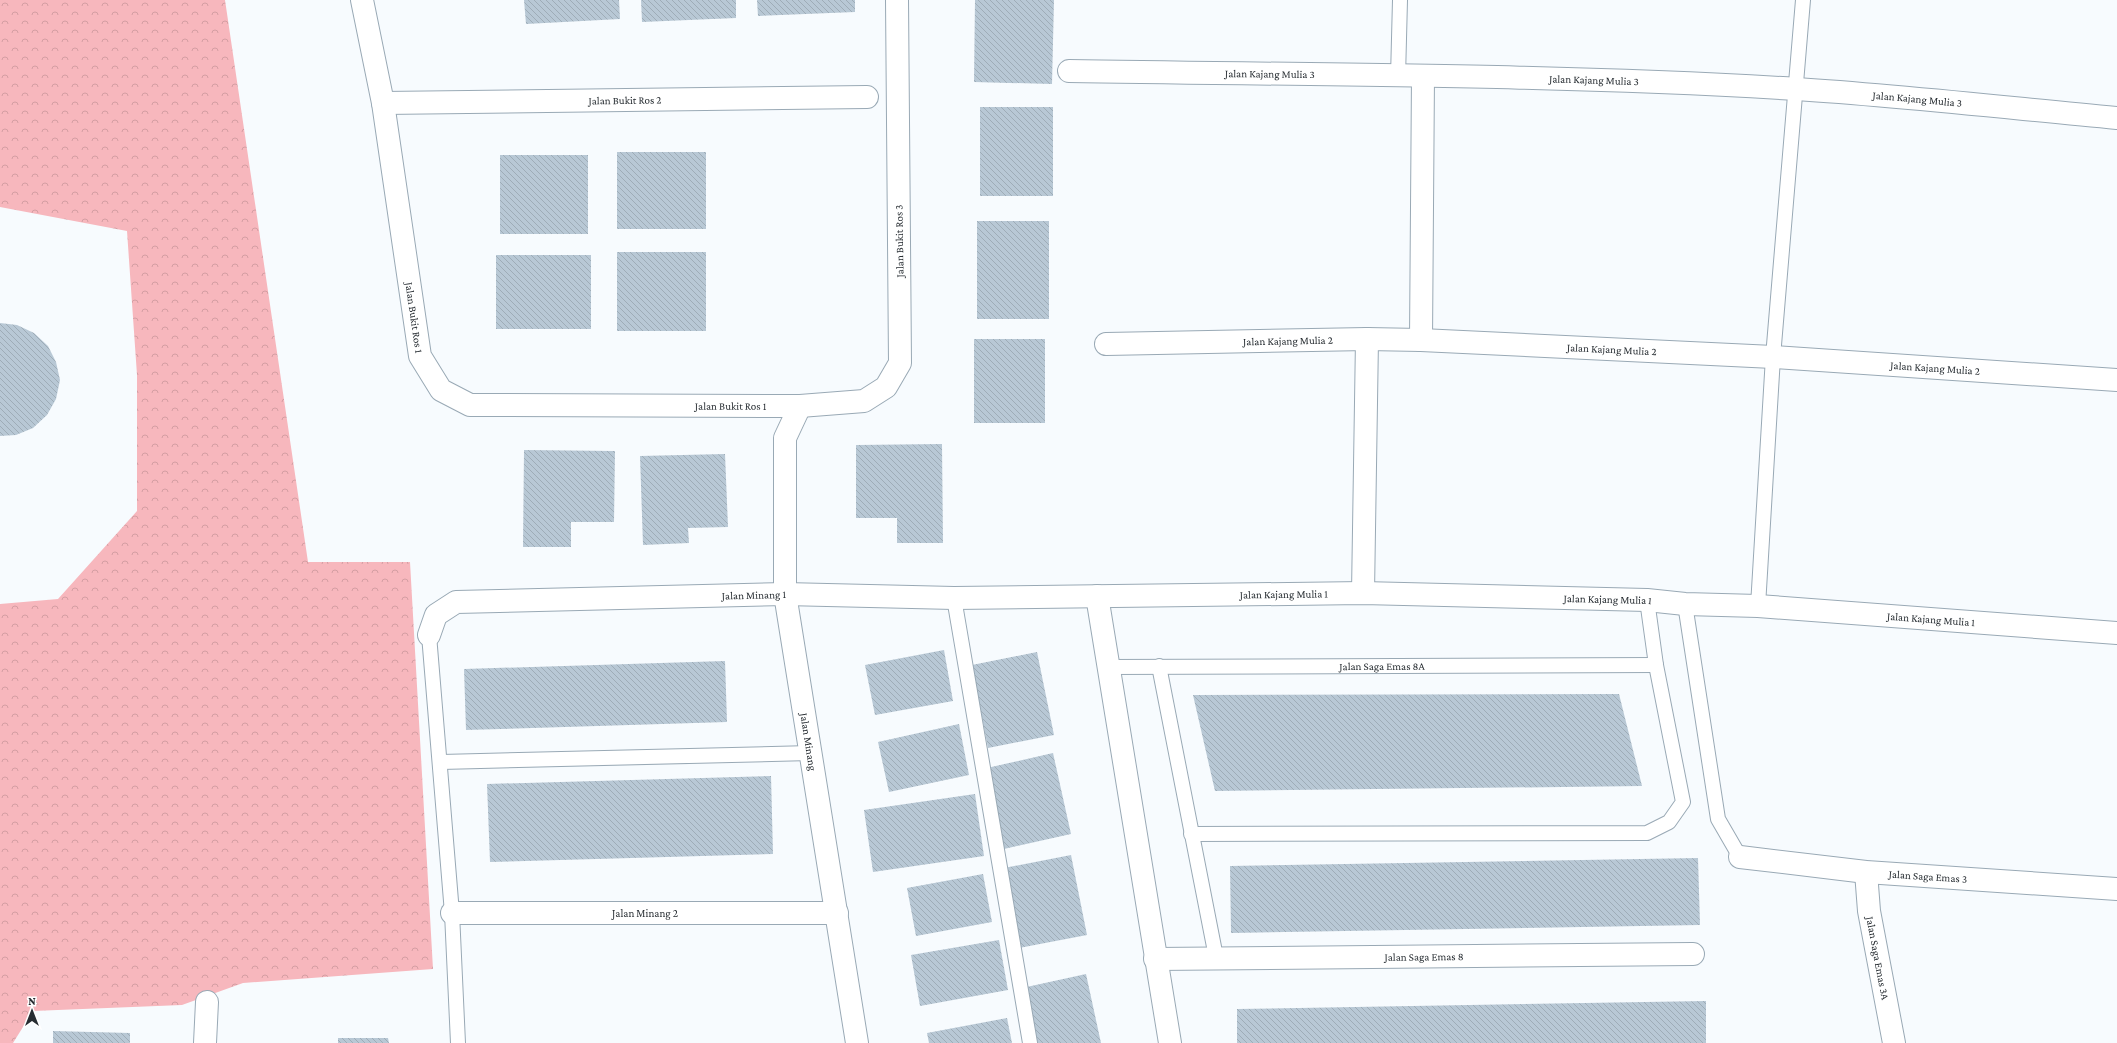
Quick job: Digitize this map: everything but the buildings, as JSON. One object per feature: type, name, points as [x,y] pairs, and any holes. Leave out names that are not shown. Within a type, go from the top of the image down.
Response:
[{"type":"street","name":"Jalan Bukit Ros 1","points":[[362,0],[383,103],[420,356],[441,390],[470,405],[800,406]]},
{"type":"street","name":"Jalan Bukit Ros 3","points":[[800,406],[864,401],[886,387],[900,363],[897,0]]},
{"type":"street","name":"Jalan Kajang Mulia 3","points":[[1069,71],[1398,77],[1472,76],[1797,89],[2117,118]]},
{"type":"street","points":[[1421,340],[1423,76]]},
{"type":"street","name":"Jalan Bukit Ros 2","points":[[383,103],[867,97]]},
{"type":"street","points":[[1363,593],[1367,339]]},
{"type":"street","name":"Jalan Kajang Mulia 2","points":[[1106,344],[1367,339],[1421,340],[1773,357],[2117,380]]},
{"type":"street","name":"Jalan Minang","points":[[768,406],[785,438]]},
{"type":"street","name":"Jalan Minang","points":[[800,406],[785,438],[785,594],[857,1043]]},
{"type":"street","name":"Jalan Kajang Mulia 1","points":[[1097,596],[1363,593],[1647,600],[1685,604],[1758,606],[2117,633]]},
{"type":"street","name":"Jalan Minang 1","points":[[429,635],[436,615],[456,602],[785,594],[954,598],[1097,596]]},
{"type":"street","points":[[1097,596],[1155,959],[1170,1043]]},
{"type":"street","name":"Jalan Saga Emas 3","points":[[1740,857],[1866,872],[2117,889]]},
{"type":"street","name":"Jalan Saga Emas 3A","points":[[1866,872],[1869,911],[1894,1043]]},
{"type":"street","name":"Jalan Minang 2","points":[[452,913],[837,913]]},
{"type":"street","name":"Jalan Saga Emas 8","points":[[1155,959],[1216,957],[1693,954]]},
{"type":"street","points":[[205,1043],[208,1002]]},
{"type":"lane","points":[[1398,77],[1400,0]]},
{"type":"lane","points":[[1758,606],[1773,357],[1797,89],[1803,0]]},
{"type":"lane","points":[[954,598],[1030,1043]]},
{"type":"lane","points":[[1190,834],[1647,833],[1669,822],[1683,802],[1656,665],[1647,600]]},
{"type":"lane","points":[[1685,604],[1718,819],[1740,857]]},
{"type":"lane","points":[[429,635],[441,762],[452,913],[458,1043]]},
{"type":"lane","name":"Jalan Saga Emas 8A","points":[[1108,667],[1656,665]]},
{"type":"lane","points":[[1159,666],[1190,834],[1216,957]]},
{"type":"lane","points":[[441,762],[811,753]]},
{"type":"green space","points":[[0,0],[225,0],[308,562],[410,562],[433,969],[243,983],[182,1005],[33,1011],[13,1043],[0,1043],[0,604],[58,599],[137,511],[137,375],[127,231],[0,207]]}]
